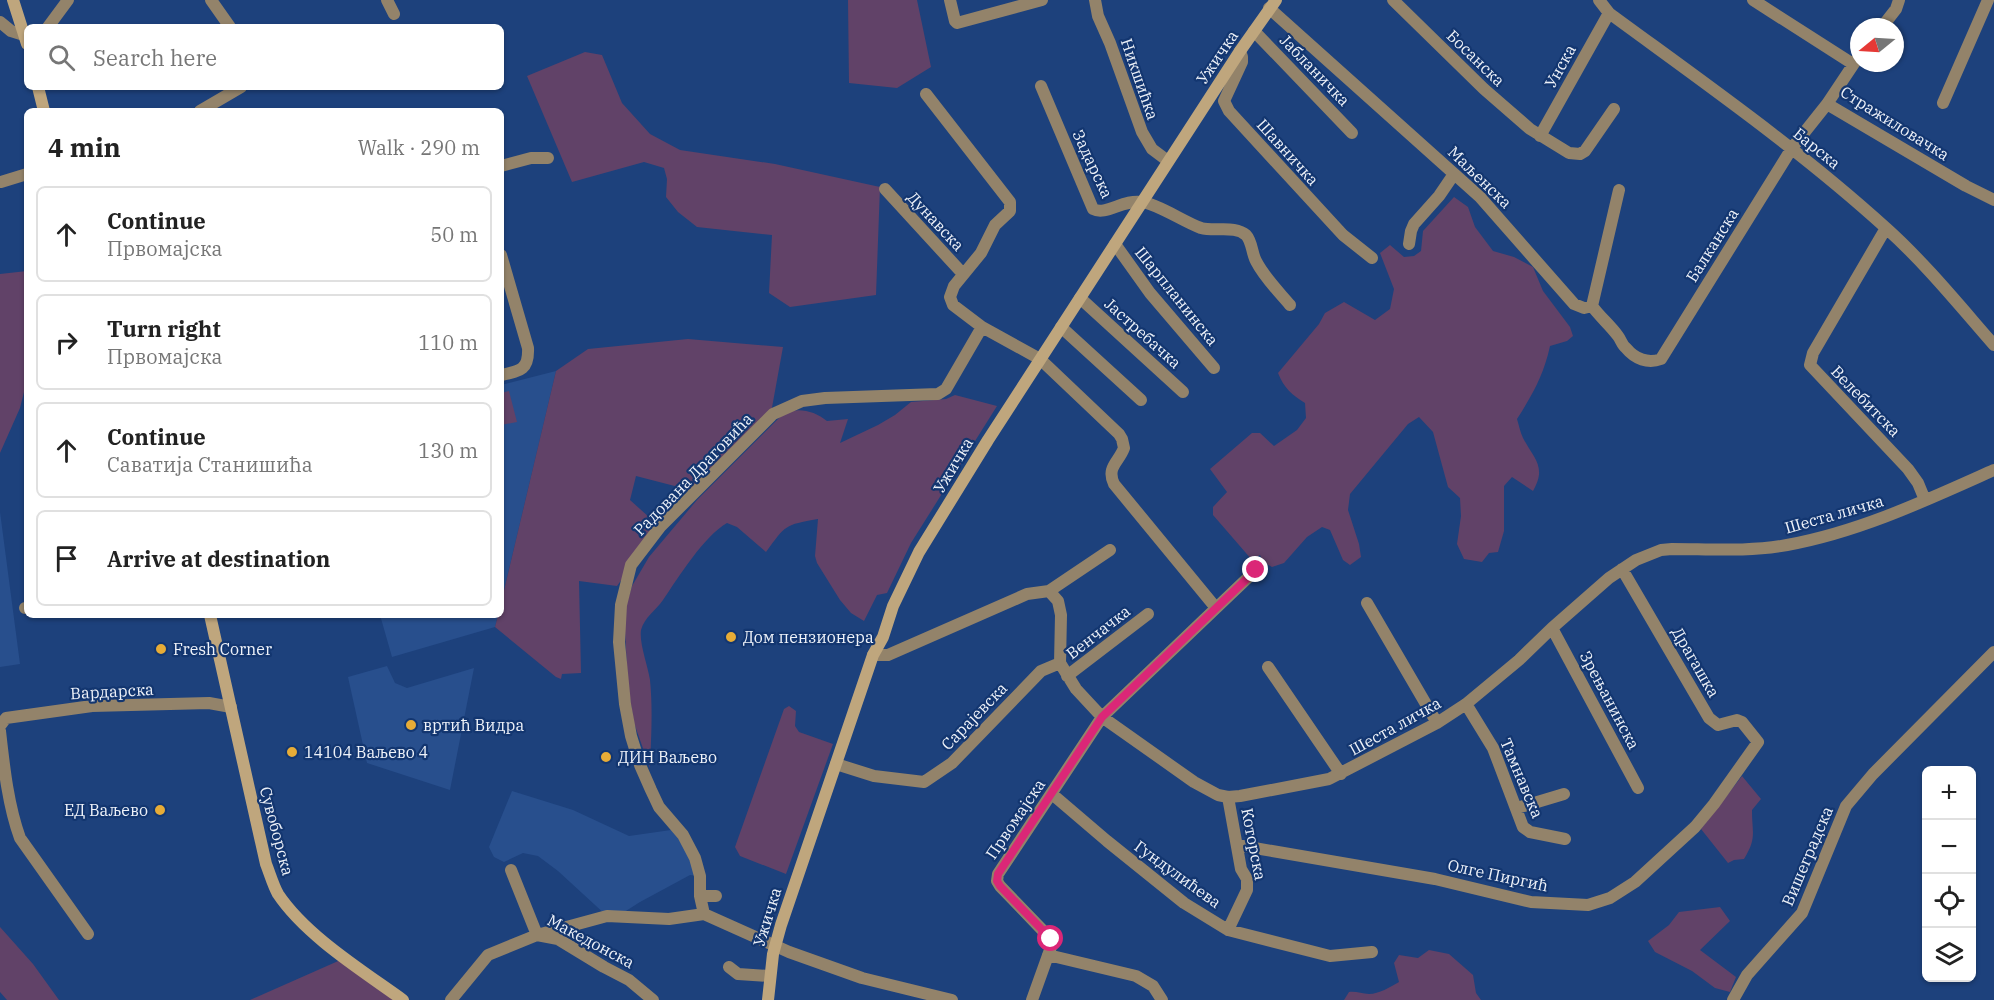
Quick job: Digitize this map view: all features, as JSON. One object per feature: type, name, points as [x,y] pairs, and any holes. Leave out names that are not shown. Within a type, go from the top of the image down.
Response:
[{"type":"main road","points":[[13,0],[24,32]]},
{"type":"main road","name":"Ужичка","points":[[768,1000],[775,944],[873,655],[919,552],[1040,359],[1273,4]]},
{"type":"main road","points":[[39,90],[43,108]]},
{"type":"main road","name":"Сувоборска","points":[[211,618],[266,864],[278,893],[299,919],[321,939],[404,1000]]},
{"type":"street","points":[[50,24],[68,0]]},
{"type":"street","points":[[211,0],[228,24]]},
{"type":"street","points":[[387,0],[394,14]]},
{"type":"street","points":[[950,0],[957,23],[1042,0]]},
{"type":"street","name":"Никшићка","points":[[1095,0],[1098,16],[1142,132],[1152,149],[1168,161]]},
{"type":"street","name":"Босанска","points":[[1393,0],[1486,91],[1540,136],[1569,153],[1580,154],[1585,151],[1614,109]]},
{"type":"street","name":"Барска","points":[[1599,0],[1609,13],[1792,148],[1886,228],[1919,260],[1994,345]]},
{"type":"street","name":"Стражиловачка","points":[[1753,0],[1850,57]]},
{"type":"street","points":[[1889,18],[1899,0]]},
{"type":"street","points":[[1943,103],[1988,0]]},
{"type":"street","name":"Маљенска","points":[[1273,4],[1480,197],[1574,304],[1580,307],[1592,306],[1603,321],[1619,336],[1624,348],[1637,358],[1646,361],[1661,359]]},
{"type":"street","name":"Унска","points":[[1540,136],[1609,13]]},
{"type":"street","points":[[0,22],[24,37]]},
{"type":"street","name":"Јабланичка","points":[[1254,31],[1352,133]]},
{"type":"street","name":"Шавничка","points":[[1240,51],[1242,62],[1224,101],[1229,111],[1343,235],[1372,258]]},
{"type":"street","name":"Стражиловачка","points":[[1850,69],[1827,104],[1966,186],[1994,200]]},
{"type":"street","name":"Задарска","points":[[1041,86],[1094,209],[1105,211],[1123,203],[1143,201]]},
{"type":"street","points":[[205,108],[236,90]]},
{"type":"street","points":[[926,94],[1010,202],[1010,211],[995,225],[981,253],[954,286],[951,300],[953,305],[982,327],[1040,359],[1119,434],[1124,448],[1112,467],[1111,478],[1114,484],[1216,608]]},
{"type":"street","name":"Балканска","points":[[1661,359],[1792,148],[1827,104]]},
{"type":"street","points":[[504,165],[531,158],[548,158]]},
{"type":"street","points":[[1409,244],[1414,224],[1439,196],[1454,174]]},
{"type":"street","points":[[1,182],[24,175]]},
{"type":"street","name":"Дунавска","points":[[885,189],[963,274]]},
{"type":"street","points":[[1592,306],[1619,190]]},
{"type":"street","points":[[1143,201],[1201,228],[1233,230],[1244,234],[1249,240],[1257,263],[1290,305]]},
{"type":"street","name":"Велебитска","points":[[1886,228],[1813,353],[1810,365],[1908,469],[1923,492],[1925,500]]},
{"type":"street","name":"Шарпланинска","points":[[1115,244],[1150,292],[1214,368]]},
{"type":"street","points":[[504,265],[529,356],[524,368],[504,374]]},
{"type":"street","name":"Јастребачка","points":[[1080,298],[1183,392]]},
{"type":"street","name":"Радована Драговића","points":[[704,914],[700,896],[700,876],[695,858],[683,835],[659,807],[640,765],[632,738],[625,704],[620,652],[621,605],[631,565],[660,527],[773,414],[802,401],[825,398],[938,394],[946,389],[982,327]]},
{"type":"street","points":[[1061,327],[1141,400]]},
{"type":"street","name":"Шеста личка","points":[[1228,797],[1315,783],[1341,774],[1437,723],[1466,704],[1519,660],[1591,593],[1643,557],[1672,549],[1761,549],[1787,545],[1872,522],[1994,470]]},
{"type":"street","points":[[873,655],[888,656],[1028,594],[1049,591],[1110,550]]},
{"type":"street","name":"Драгашка","points":[[1623,569],[1708,718],[1718,725],[1737,720],[1742,722],[1758,742]]},
{"type":"street","name":"Првомајска","points":[[1048,955],[1051,939],[1048,934],[1000,886],[997,881],[998,874],[1102,717],[1256,570]]},
{"type":"street","points":[[1049,591],[1058,601],[1061,615],[1060,663],[1076,689],[1102,717],[1194,782],[1218,795],[1228,797]]},
{"type":"street","points":[[1366,603],[1437,723]]},
{"type":"street","name":"Венчачка","points":[[1067,676],[1148,614]]},
{"type":"street","name":"Зрењанинска","points":[[1552,628],[1638,788]]},
{"type":"street","name":"Вишеградска","points":[[1733,1000],[1747,975],[1802,913],[1846,806],[1873,774],[1994,652]]},
{"type":"street","name":"Сарајевска","points":[[836,764],[874,776],[924,782],[952,764],[1041,671],[1060,663]]},
{"type":"street","points":[[1268,667],[1341,774]]},
{"type":"street","name":"Вардарска","points":[[0,726],[6,718],[92,706],[208,703],[231,707]]},
{"type":"street","name":"Тамнавска","points":[[1466,704],[1493,748],[1523,827],[1526,830],[1565,839]]},
{"type":"street","points":[[0,731],[5,771],[20,838],[88,934]]},
{"type":"street","name":"Олге Пиргић","points":[[1237,845],[1435,879],[1531,902],[1588,905],[1610,898],[1635,882],[1695,827],[1758,742]]},
{"type":"street","name":"Гундулићева","points":[[1052,794],[1184,903],[1228,930],[1330,956],[1372,952]]},
{"type":"street","points":[[1517,808],[1564,794]]},
{"type":"street","name":"Которска","points":[[1228,797],[1240,869],[1247,879],[1247,890],[1228,930]]},
{"type":"street","name":"Македонска","points":[[511,870],[537,935],[558,939],[629,980],[653,1000]]},
{"type":"street","points":[[700,896],[716,896]]},
{"type":"street","points":[[451,1000],[488,955],[537,935],[607,916],[669,919],[704,914],[789,952],[862,978],[952,1000]]},
{"type":"street","points":[[1032,1000],[1048,955],[1136,976],[1153,986],[1162,1000]]},
{"type":"street","points":[[729,967],[738,974],[770,976]]},
{"type":"shaded area","points":[[848,0],[917,0],[931,67],[897,88],[849,83]]},
{"type":"shaded area","points":[[585,52],[602,55],[622,103],[650,134],[680,150],[775,164],[880,187],[876,295],[790,307],[769,293],[772,235],[697,227],[678,212],[666,197],[667,179],[664,168],[644,162],[572,182],[527,76]]},
{"type":"shaded area","points":[[1454,197],[1468,207],[1475,227],[1493,251],[1514,257],[1533,267],[1543,291],[1570,327],[1573,336],[1567,341],[1550,346],[1537,384],[1517,419],[1522,436],[1539,469],[1539,476],[1533,491],[1512,477],[1504,486],[1504,531],[1498,552],[1489,553],[1482,562],[1464,559],[1457,544],[1461,516],[1460,498],[1448,487],[1433,432],[1419,417],[1408,424],[1350,494],[1348,510],[1361,557],[1350,565],[1343,560],[1330,530],[1322,527],[1307,537],[1284,563],[1272,567],[1263,562],[1260,555],[1252,560],[1213,515],[1213,507],[1227,492],[1210,469],[1252,433],[1260,433],[1274,446],[1297,430],[1306,418],[1305,403],[1289,391],[1278,373],[1319,324],[1325,313],[1344,302],[1375,320],[1390,309],[1394,289],[1380,253],[1390,245],[1404,257],[1414,256],[1421,251],[1423,231]]},
{"type":"shaded area","points":[[24,271],[24,392],[20,408],[0,453],[0,274]]},
{"type":"shaded area","points":[[688,339],[783,347],[771,413],[694,491],[636,476],[630,500],[660,527],[617,586],[579,581],[581,673],[562,674],[561,679],[495,627],[497,618],[504,618],[504,590],[556,371],[588,349]]},
{"type":"shaded area","points":[[556,371],[504,590],[504,384]]},
{"type":"shaded area","points":[[509,391],[517,422],[504,424],[504,392]]},
{"type":"shaded area","points":[[955,395],[997,406],[911,543],[887,593],[877,595],[864,621],[851,613],[840,600],[817,563],[815,556],[818,519],[792,525],[782,531],[766,552],[737,527],[727,523],[709,537],[647,618],[641,630],[651,691],[650,768],[634,723],[628,686],[624,613],[632,586],[649,557],[697,500],[784,413],[801,410],[812,412],[827,421],[848,419],[840,443],[878,425],[911,402],[946,399]]},
{"type":"shaded area","points":[[0,512],[20,664],[0,667]]},
{"type":"shaded area","points":[[381,618],[497,618],[495,627],[392,657]]},
{"type":"shaded area","name":"вртић Видра","points":[[387,666],[395,683],[407,688],[474,668],[450,790],[367,763],[348,677]]},
{"type":"shaded area","points":[[789,706],[796,711],[795,726],[799,732],[833,744],[786,874],[740,856],[735,847],[784,709]]},
{"type":"shaded area","points":[[1742,776],[1761,799],[1752,810],[1753,835],[1748,852],[1744,859],[1728,863],[1701,829]]},
{"type":"shaded area","points":[[512,791],[573,810],[629,836],[678,829],[700,876],[690,875],[618,916],[607,916],[558,871],[538,856],[523,853],[504,862],[494,857],[489,847]]},
{"type":"shaded area","points":[[1720,907],[1730,921],[1700,950],[1736,977],[1730,992],[1715,988],[1692,971],[1655,952],[1648,941],[1669,925],[1679,912]]},
{"type":"shaded area","points":[[0,927],[33,964],[59,1000],[7,1000],[0,992]]},
{"type":"shaded area","points":[[1429,950],[1449,954],[1473,975],[1476,993],[1481,1000],[1344,1000],[1349,992],[1373,994],[1399,982],[1394,963],[1399,955],[1418,958]]},
{"type":"shaded area","points":[[345,958],[403,1000],[250,1000]]},
{"type":"place","name":"Дом пензионера","points":[[731,637]]},
{"type":"place","name":"Fresh Corner","points":[[161,649]]},
{"type":"place","name":"вртић Видра","points":[[411,725]]},
{"type":"place","name":"14104 Ваљево 4","points":[[292,752]]},
{"type":"place","name":"ДИН Ваљево","points":[[606,757]]},
{"type":"place","name":"ЕД Ваљево","points":[[160,810]]},
{"type":"route","points":[[1051,939],[1000,886],[997,881],[998,874],[1102,717],[1256,570]]}]
